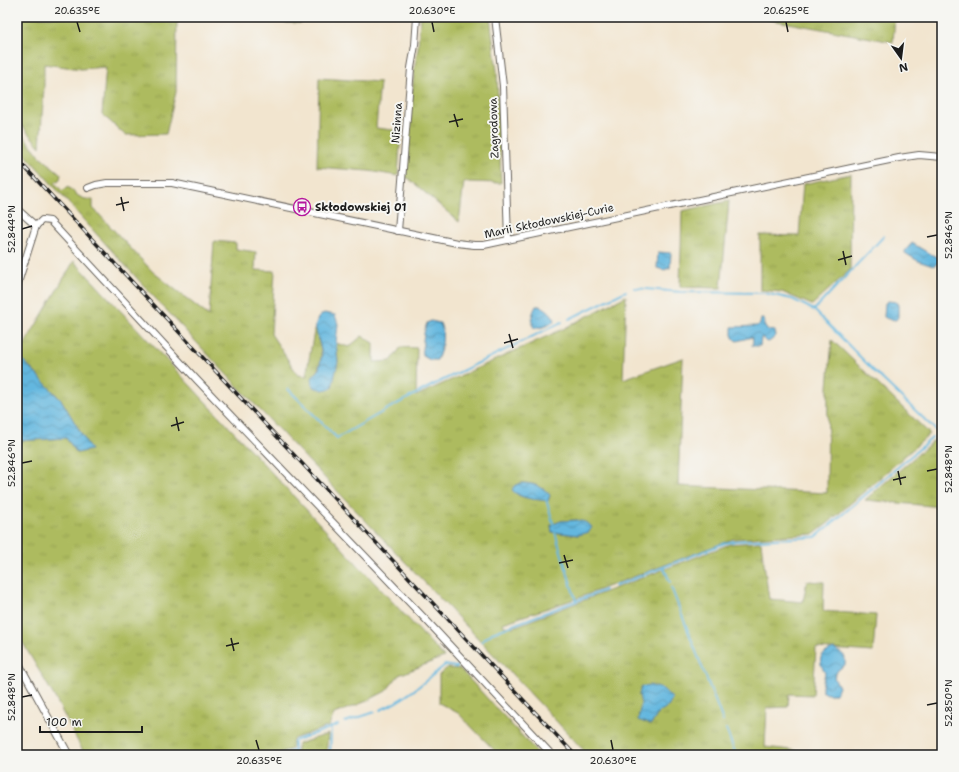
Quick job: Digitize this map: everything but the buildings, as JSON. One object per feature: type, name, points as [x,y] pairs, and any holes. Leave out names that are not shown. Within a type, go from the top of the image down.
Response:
[{"type":"street","name":"Nizinna","points":[[398,231],[411,68],[415,45],[417,17]]},
{"type":"street","name":"Zagrodowa","points":[[495,17],[503,86],[508,240]]},
{"type":"street","name":"Marii Skłodowskiej-Curie","points":[[88,188],[107,183],[172,183],[466,245],[484,245],[898,158],[919,155],[942,157]]},
{"type":"street","points":[[17,209],[36,226]]},
{"type":"street","points":[[17,286],[36,226],[44,219],[50,221],[196,380],[428,622],[552,755]]},
{"type":"street","points":[[17,660],[69,755]]},
{"type":"green space","points":[[17,17],[92,17],[177,21],[176,92],[166,134],[125,135],[102,114],[106,67],[81,69],[44,64],[40,147],[17,120]]},
{"type":"green space","points":[[260,17],[301,17],[301,23],[260,22]]},
{"type":"green space","points":[[420,17],[490,17],[497,71],[501,183],[464,182],[459,222],[408,178],[405,178],[406,161],[409,159],[407,152]]},
{"type":"green space","points":[[755,17],[895,17],[893,42]]},
{"type":"green space","points":[[319,78],[380,82],[376,128],[401,131],[398,176],[369,171],[317,167]]},
{"type":"green space","points":[[17,128],[41,157],[61,174],[60,179],[55,183],[62,191],[68,187],[82,198],[93,199],[93,208],[153,272],[209,316],[214,241],[236,243],[236,249],[256,252],[255,270],[275,271],[271,334],[298,375],[306,376],[315,326],[321,359],[320,365],[312,378],[334,374],[338,362],[336,343],[349,347],[362,336],[374,343],[374,362],[391,361],[401,347],[417,348],[416,396],[563,329],[626,296],[623,379],[683,358],[678,486],[827,493],[828,387],[832,340],[930,434],[827,524],[814,534],[733,539],[578,598],[503,623],[504,626],[514,627],[730,544],[761,542],[769,599],[803,602],[807,581],[824,582],[823,611],[876,615],[873,652],[816,648],[813,695],[789,694],[788,707],[767,708],[765,747],[807,752],[807,755],[588,755],[228,376],[86,223],[17,145]],"holes":[[[521,483],[533,484],[544,489],[550,495],[548,501],[535,499]],[[577,520],[578,535],[552,532],[551,525],[561,521]]]},
{"type":"green space","points":[[851,174],[850,270],[812,305],[782,292],[760,290],[760,235],[799,236],[803,184]]},
{"type":"green space","points":[[729,201],[721,288],[680,287],[682,211]]},
{"type":"green space","points":[[74,261],[444,657],[399,675],[386,691],[367,701],[334,714],[329,726],[293,739],[292,749],[272,755],[85,755],[54,696],[17,633],[17,441],[66,438],[77,453],[90,450],[62,401],[17,354],[17,352],[23,347]]},
{"type":"green space","points":[[938,437],[942,441],[942,507],[865,500]]},
{"type":"green space","points":[[447,668],[460,669],[540,755],[499,755],[458,713],[439,703],[439,675]]},
{"type":"green space","points":[[328,734],[326,755],[291,755],[296,753],[298,744]]},
{"type":"water","points":[[912,243],[940,258],[937,264],[933,266],[918,261],[905,253]]},
{"type":"water","points":[[658,252],[671,253],[670,268],[664,270],[657,268]]},
{"type":"water","points":[[888,301],[896,302],[898,305],[898,317],[896,320],[884,317],[885,303]]},
{"type":"water","points":[[536,306],[547,310],[555,320],[546,326],[534,328],[532,317]]},
{"type":"water","points":[[324,313],[335,315],[338,324],[336,343],[338,362],[332,388],[323,390],[313,387],[312,378],[319,369],[322,354],[315,326],[318,318]]},
{"type":"water","points":[[761,319],[764,319],[764,325],[767,330],[775,331],[776,336],[769,342],[765,341],[762,337],[760,346],[752,346],[752,337],[737,341],[734,339],[732,335],[732,327],[757,326],[760,324]]},
{"type":"water","points":[[431,321],[440,323],[442,327],[443,337],[437,360],[430,360],[423,356],[425,331],[427,323]]},
{"type":"water","points":[[17,354],[62,401],[91,450],[77,453],[66,438],[17,441]]},
{"type":"water","points":[[521,483],[533,484],[544,489],[550,495],[548,501],[520,496],[512,490],[514,486]]},
{"type":"water","points":[[577,520],[585,522],[592,527],[589,532],[578,535],[552,532],[551,525],[561,521]]},
{"type":"water","points":[[834,649],[844,656],[845,665],[838,670],[834,677],[839,687],[836,694],[827,694],[822,691],[825,673],[821,664],[821,658],[822,655]]},
{"type":"water","points":[[649,685],[663,689],[672,698],[669,706],[659,712],[651,725],[638,720],[641,704],[639,695],[641,687]]},
{"type":"waterway","points":[[884,236],[814,310],[875,372],[940,434]]},
{"type":"waterway","points":[[634,288],[680,292],[764,293],[792,299],[814,310]]},
{"type":"waterway","points":[[569,319],[626,291]]},
{"type":"waterway","points":[[288,389],[337,438],[433,385],[562,322]]},
{"type":"waterway","points":[[936,434],[942,435]]},
{"type":"waterway","points":[[615,586],[725,543],[735,541],[816,537],[932,438]]},
{"type":"waterway","points":[[546,499],[554,526]]},
{"type":"waterway","points":[[555,532],[576,601]]},
{"type":"waterway","points":[[664,568],[670,582]]},
{"type":"waterway","points":[[671,587],[723,721]]},
{"type":"waterway","points":[[481,642],[492,633],[605,590]]},
{"type":"waterway","points":[[380,710],[406,696],[445,665],[458,666]]},
{"type":"waterway","points":[[345,722],[375,712]]},
{"type":"waterway","points":[[282,755],[294,751],[294,741],[338,725]]},
{"type":"waterway","points":[[330,755],[331,727]]},
{"type":"waterway","points":[[726,729],[736,755]]},
{"type":"railway","points":[[17,159],[575,755]]},
{"type":"place","name":"Skłodowskiej 01","points":[[302,207]]}]
